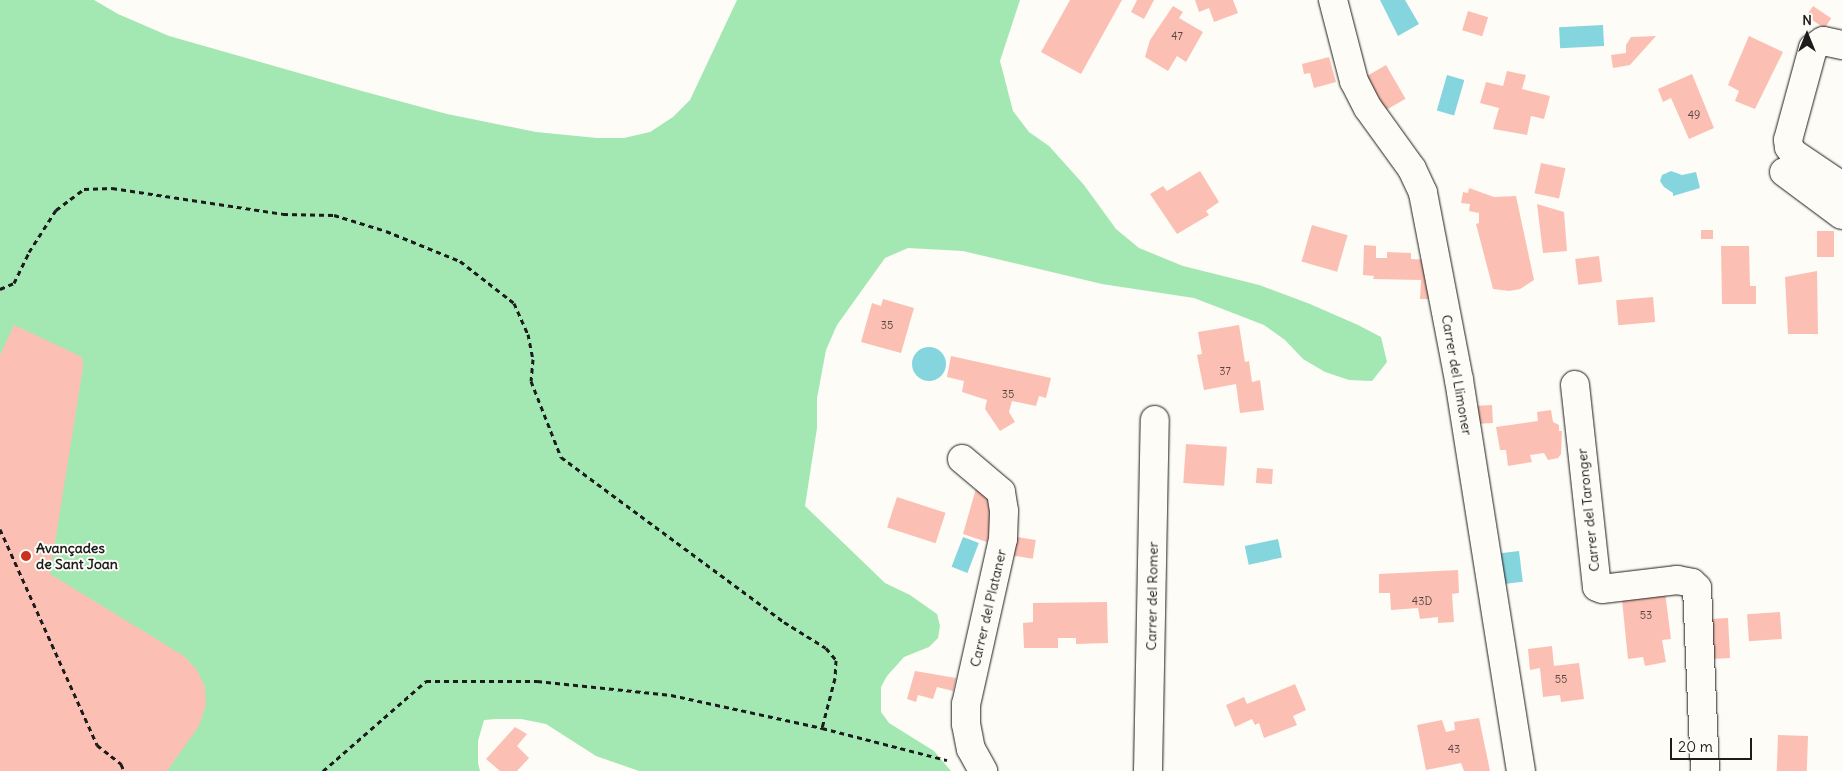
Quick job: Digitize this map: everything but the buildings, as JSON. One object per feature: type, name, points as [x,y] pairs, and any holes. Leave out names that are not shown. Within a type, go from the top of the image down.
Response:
[{"type":"street","name":"Carrer del Llimoner","points":[[1333,0],[1354,81],[1368,108],[1412,169],[1423,193],[1459,380],[1521,771]]},
{"type":"street","points":[[1842,45],[1823,40],[1813,48],[1788,140],[1789,147],[1794,153],[1842,186]]},
{"type":"street","points":[[1784,172],[1842,215]]},
{"type":"street","name":"Carrer del Taronger","points":[[1575,385],[1597,587],[1602,589],[1677,580],[1692,582],[1697,588],[1699,598],[1705,771]]},
{"type":"street","name":"Carrer del Romer","points":[[1148,771],[1155,420]]},
{"type":"street","name":"Carrer del Plataner","points":[[962,459],[1001,492],[1004,512],[1003,539],[966,704],[966,724],[971,750],[981,769]]},
{"type":"path","points":[[0,290],[14,283],[29,252],[56,210],[84,189],[112,188],[283,214],[334,215],[386,231],[460,261],[514,303],[528,334],[533,359],[531,381],[561,457],[784,622],[826,648],[836,660],[835,678],[822,728]]},
{"type":"path","points":[[0,529],[97,745],[121,764],[124,771]]},
{"type":"path","points":[[323,771],[426,681],[537,681],[671,695],[822,728],[981,769]]},
{"type":"green space","points":[[0,0],[94,0],[118,14],[169,36],[447,114],[536,132],[597,138],[624,138],[650,132],[673,117],[690,100],[737,0],[1020,0],[1000,61],[1013,111],[1029,132],[1049,146],[1084,185],[1116,229],[1139,248],[1183,266],[1259,285],[1358,325],[1381,337],[1387,362],[1372,381],[1349,380],[1325,372],[1303,359],[1285,340],[1264,325],[1194,298],[1102,284],[963,251],[908,248],[885,258],[837,325],[826,350],[817,398],[817,428],[805,506],[885,583],[910,595],[937,614],[940,626],[938,638],[929,647],[904,657],[887,676],[881,687],[881,712],[889,723],[934,751],[951,771],[639,771],[596,756],[546,724],[521,719],[496,719],[484,720],[478,741],[480,771],[0,771]]},
{"type":"water","points":[[1380,0],[1405,0],[1419,24],[1398,36]]},
{"type":"water","points":[[1603,25],[1604,46],[1560,48],[1559,27]]},
{"type":"water","points":[[1447,75],[1464,80],[1454,116],[1437,111]]},
{"type":"water","points":[[1671,171],[1682,175],[1696,172],[1700,188],[1673,196],[1673,193],[1664,187],[1660,181],[1662,175]]},
{"type":"water","points":[[929,347],[941,352],[946,364],[941,376],[929,381],[917,376],[912,364],[917,352]]},
{"type":"water","points":[[963,537],[979,543],[967,573],[952,567]]},
{"type":"water","points":[[1278,539],[1282,558],[1249,565],[1245,546]]},
{"type":"water","points":[[1519,551],[1523,582],[1500,585],[1496,554]]},
{"type":"place","name":"Avançades de Sant Joan","points":[[26,556]]}]
